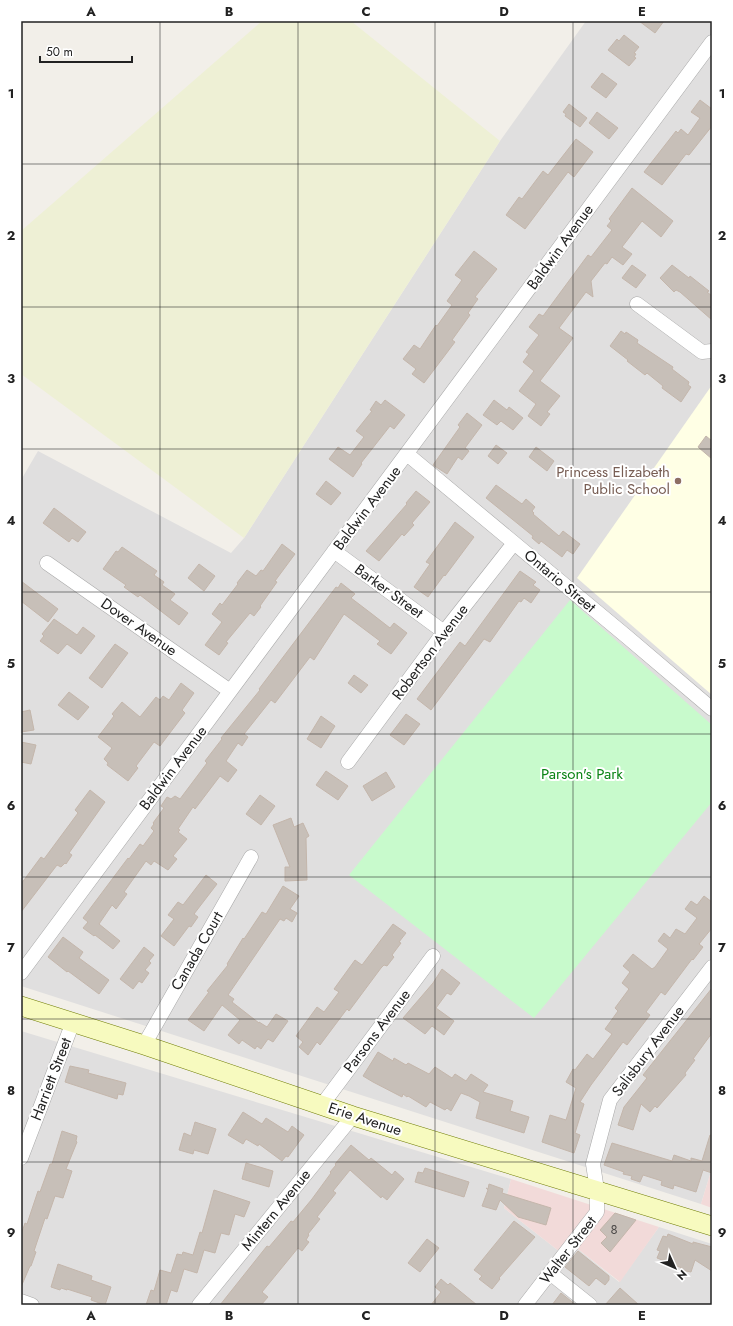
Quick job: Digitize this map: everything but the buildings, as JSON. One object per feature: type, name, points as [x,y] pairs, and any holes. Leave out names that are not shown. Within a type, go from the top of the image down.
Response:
[{"type":"main road","name":"Erie Avenue","points":[[21,1006],[144,1045],[353,1116],[712,1226]]},
{"type":"street","name":"Baldwin Avenue","points":[[21,973],[712,42]]},
{"type":"street","points":[[637,304],[702,352],[712,351]]},
{"type":"street","name":"Ontario Street","points":[[407,454],[712,709]]},
{"type":"street","name":"Robertson Avenue","points":[[348,762],[444,632],[514,542]]},
{"type":"street","name":"Barker Street","points":[[334,551],[444,632]]},
{"type":"street","name":"Dover Avenue","points":[[47,563],[230,691]]},
{"type":"street","name":"Canada Court","points":[[144,1045],[251,858]]},
{"type":"street","name":"Parsons Avenue","points":[[322,1105],[433,956]]},
{"type":"street","name":"Salisbury Avenue","points":[[597,1190],[593,1164],[610,1100],[712,967]]},
{"type":"street","name":"Harriett Street","points":[[21,1158],[73,1022]]},
{"type":"street","name":"Mintern Avenue","points":[[199,1305],[353,1116]]},
{"type":"street","name":"Walter Street","points":[[525,1305],[597,1212],[597,1190]]},
{"type":"street","points":[[550,1273],[590,1305]]},
{"type":"street","points":[[21,1302],[32,1305]]},
{"type":"shaded area","points":[[262,21],[351,21],[500,141],[244,538],[21,374],[21,231]]},
{"type":"shaded area","points":[[586,21],[712,21],[712,1168],[701,1204],[21,986],[21,480],[38,451],[231,553],[244,538],[500,141]]},
{"type":"shaded area","name":"Princess Elizabeth Public School","points":[[712,385],[712,695],[577,578]]},
{"type":"shaded area","points":[[21,1031],[511,1179],[504,1208],[569,1259],[578,1249],[619,1282],[659,1227],[712,1244],[712,1305],[21,1305]]},
{"type":"shaded area","points":[[712,1168],[712,1208],[701,1204]]},
{"type":"shaded area","points":[[511,1179],[659,1227],[620,1282],[578,1249],[569,1259],[504,1208]]},
{"type":"green space","name":"Parson's Park","points":[[570,600],[712,725],[712,802],[534,1018],[349,875]]},
{"type":"place","name":"Princess Elizabeth Public School","points":[[678,481]]}]
